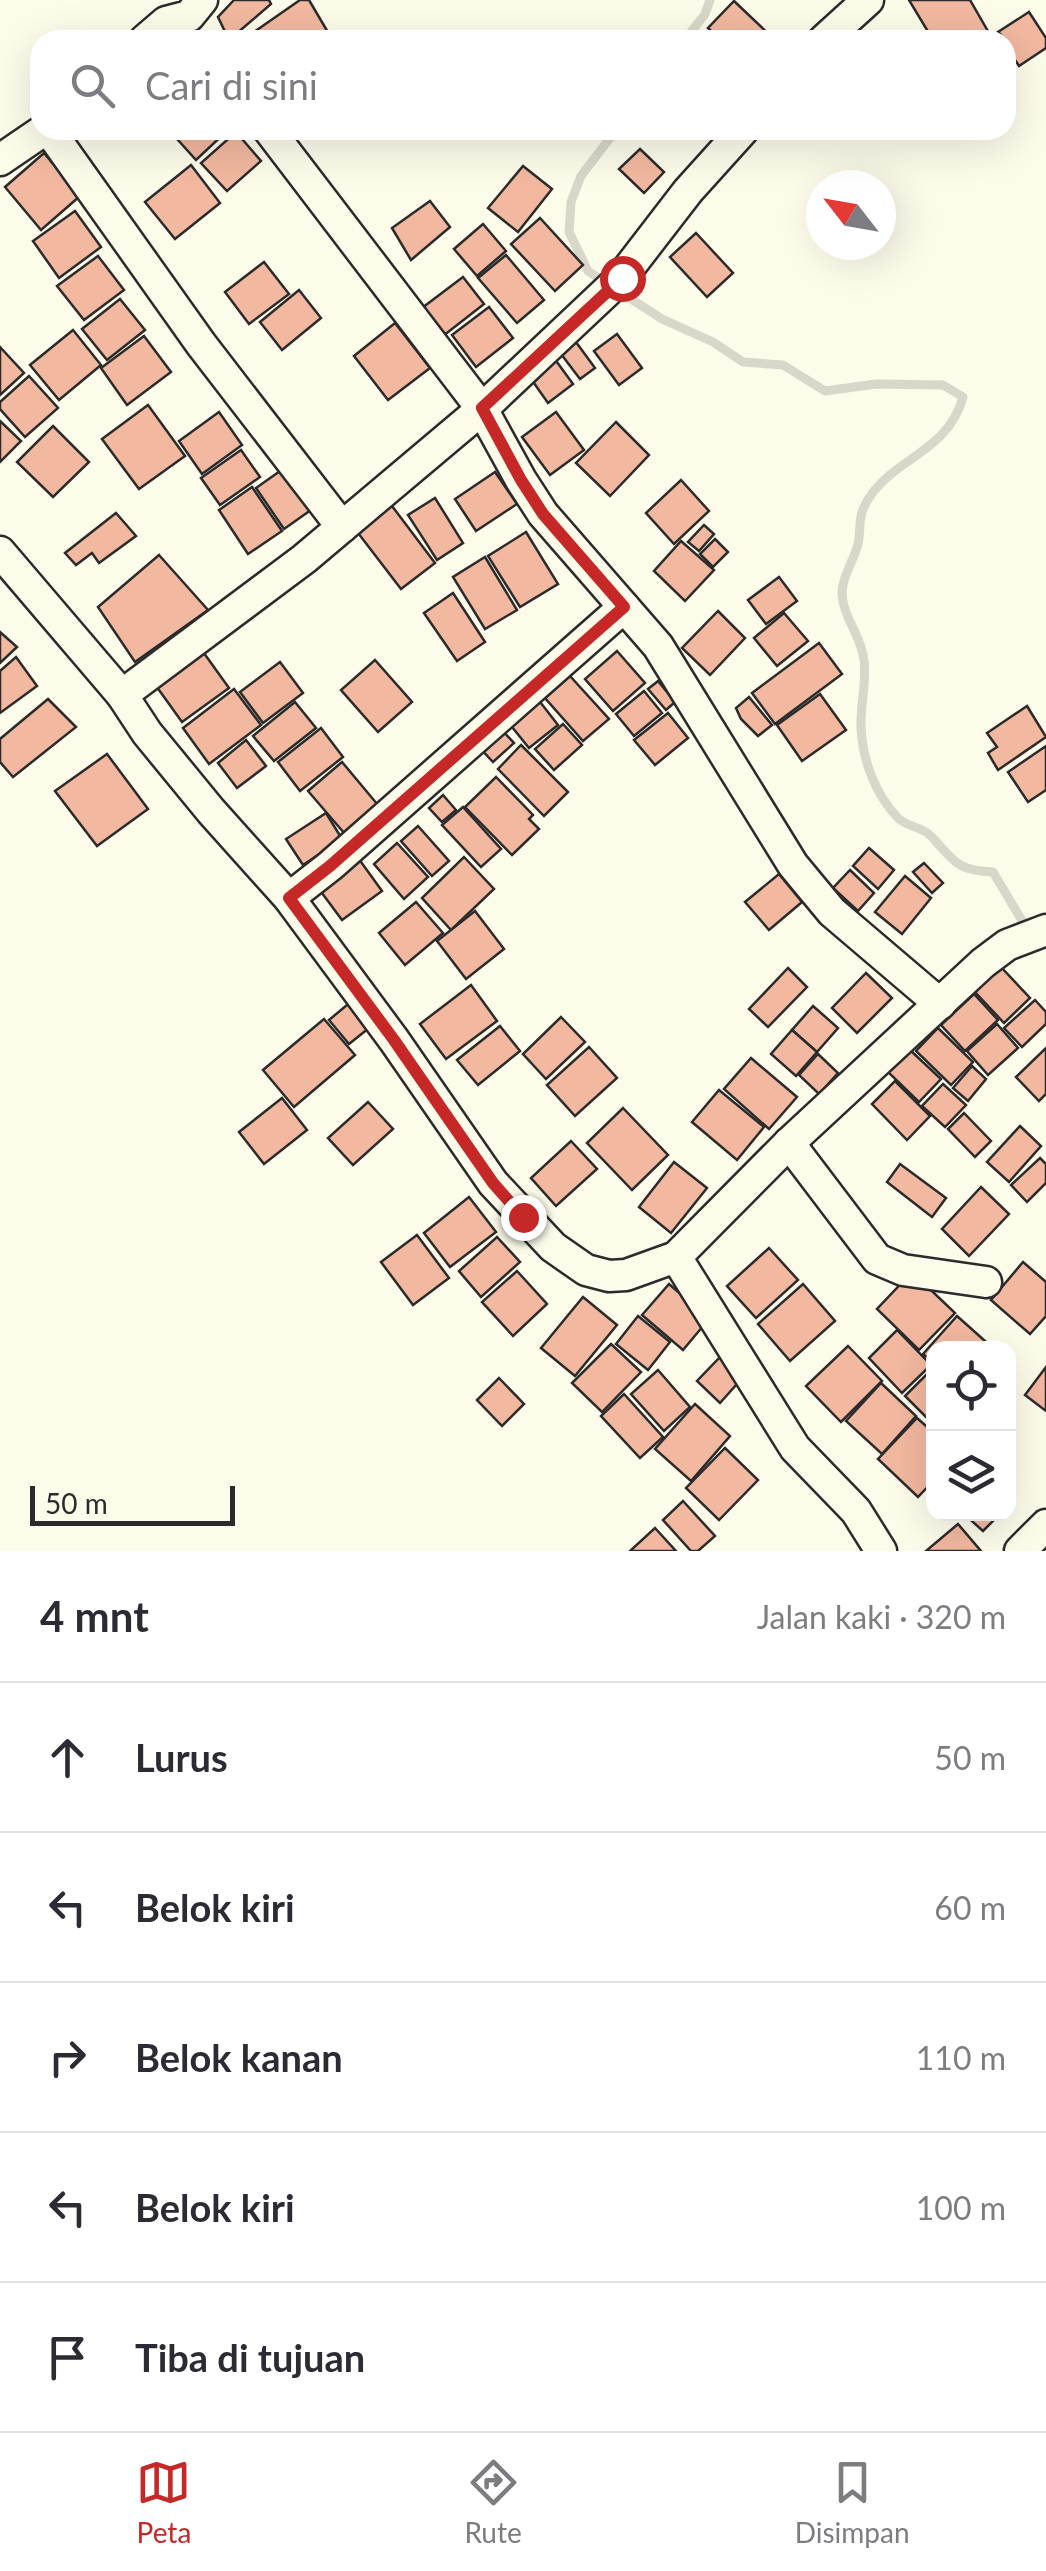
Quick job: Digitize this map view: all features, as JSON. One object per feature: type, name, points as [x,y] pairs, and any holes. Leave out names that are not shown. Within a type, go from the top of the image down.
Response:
[{"type":"street","points":[[835,30],[868,0]]},
{"type":"street","points":[[157,30],[166,22],[199,19]]},
{"type":"street","points":[[0,160],[31,140]]},
{"type":"street","points":[[53,140],[342,528]]},
{"type":"street","points":[[276,140],[482,408],[543,514],[675,670],[774,837],[816,896],[940,1004]]},
{"type":"street","points":[[122,695],[342,528],[590,310],[622,278],[688,191],[733,140]]},
{"type":"street","points":[[0,552],[122,695],[210,812],[289,898],[493,1183],[554,1247],[586,1270],[626,1275],[676,1258],[789,1143],[940,1004],[1007,945],[1046,930]]},
{"type":"street","points":[[289,898],[624,607]]},
{"type":"street","points":[[789,1143],[878,1259],[902,1270],[986,1282]]},
{"type":"street","points":[[676,1258],[795,1448],[856,1510],[881,1551]]},
{"type":"street","points":[[1020,1551],[1046,1525]]},
{"type":"building","points":[[234,0],[269,0],[271,4],[241,30],[224,30],[218,17]]},
{"type":"building","points":[[300,0],[309,0],[327,30],[257,30]]},
{"type":"building","points":[[909,0],[970,0],[987,30],[927,30]]},
{"type":"building","points":[[734,1],[764,30],[710,30]]},
{"type":"building","points":[[1029,12],[1046,38],[1046,48],[1019,66],[1016,30],[1001,30]]},
{"type":"building","points":[[178,140],[217,140],[196,160]]},
{"type":"building","points":[[227,140],[243,140],[261,161],[227,191],[201,163]]},
{"type":"building","points":[[640,149],[664,172],[644,193],[619,169]]},
{"type":"building","points":[[44,153],[80,196],[41,230],[5,187]]},
{"type":"building","points":[[191,165],[220,203],[175,239],[145,202]]},
{"type":"building","points":[[523,166],[552,189],[518,232],[488,208]]},
{"type":"building","points":[[430,201],[450,227],[411,260],[392,228]]},
{"type":"building","points":[[75,211],[101,247],[59,278],[33,241]]},
{"type":"building","points":[[540,218],[583,265],[555,291],[511,244]]},
{"type":"building","points":[[483,224],[506,251],[477,276],[454,249]]},
{"type":"building","points":[[696,233],[733,273],[707,297],[670,257]]},
{"type":"building","points":[[506,255],[544,300],[517,323],[478,278]]},
{"type":"building","points":[[98,256],[124,290],[84,320],[57,286]]},
{"type":"building","points":[[264,262],[289,294],[249,324],[225,292]]},
{"type":"building","points":[[463,277],[484,304],[443,336],[422,308]]},
{"type":"building","points":[[299,290],[321,318],[282,350],[260,322]]},
{"type":"building","points":[[120,299],[145,330],[107,360],[82,329]]},
{"type":"building","points":[[489,307],[513,338],[476,367],[452,335]]},
{"type":"building","points":[[395,323],[430,368],[388,400],[354,356]]},
{"type":"building","points":[[73,330],[101,365],[59,400],[30,365]]},
{"type":"building","points":[[617,334],[642,368],[619,385],[594,351]]},
{"type":"building","points":[[144,336],[171,372],[127,405],[101,368]]},
{"type":"building","points":[[573,338],[595,368],[580,379],[558,350]]},
{"type":"building","points":[[0,347],[24,373],[0,395]]},
{"type":"building","points":[[554,358],[573,384],[548,403],[529,376]]},
{"type":"building","points":[[29,376],[58,408],[25,437],[0,409],[0,402]]},
{"type":"building","points":[[148,405],[185,456],[139,489],[102,439]]},
{"type":"building","points":[[219,412],[242,445],[202,474],[179,441]]},
{"type":"building","points":[[556,412],[584,450],[550,475],[522,437]]},
{"type":"building","points":[[0,421],[21,441],[0,462]]},
{"type":"building","points":[[616,422],[649,455],[610,496],[576,463]]},
{"type":"building","points":[[53,426],[89,462],[53,497],[17,462]]},
{"type":"building","points":[[241,450],[260,477],[220,505],[201,478]]},
{"type":"building","points":[[290,464],[318,505],[284,529],[256,488]]},
{"type":"building","points":[[495,472],[517,504],[476,531],[455,499]]},
{"type":"building","points":[[681,480],[709,511],[674,544],[646,513]]},
{"type":"building","points":[[252,487],[282,531],[248,554],[219,510]]},
{"type":"building","points":[[435,498],[463,543],[437,560],[408,515]]},
{"type":"building","points":[[389,502],[435,563],[401,589],[355,529]]},
{"type":"building","points":[[116,513],[136,536],[99,563],[92,553],[76,565],[65,553]]},
{"type":"building","points":[[704,525],[714,534],[699,551],[688,542]]},
{"type":"building","points":[[526,532],[558,584],[520,607],[488,556]]},
{"type":"building","points":[[715,539],[728,552],[713,567],[700,554]]},
{"type":"building","points":[[681,541],[714,570],[685,601],[654,571]]},
{"type":"building","points":[[159,555],[208,610],[135,662],[98,607]]},
{"type":"building","points":[[485,557],[517,610],[485,629],[453,577]]},
{"type":"building","points":[[779,577],[797,601],[766,624],[748,600]]},
{"type":"building","points":[[453,593],[485,642],[457,661],[424,613]]},
{"type":"building","points":[[718,611],[745,638],[710,675],[682,648]]},
{"type":"building","points":[[784,613],[808,641],[777,666],[754,638]]},
{"type":"building","points":[[0,632],[17,647],[0,663]]},
{"type":"building","points":[[819,643],[842,674],[775,724],[752,693]]},
{"type":"building","points":[[201,649],[229,688],[182,722],[154,683]]},
{"type":"building","points":[[617,651],[645,683],[613,711],[585,679]]},
{"type":"building","points":[[16,657],[37,686],[0,713],[0,671]]},
{"type":"building","points":[[375,660],[412,702],[378,732],[341,690]]},
{"type":"building","points":[[280,662],[303,693],[263,723],[240,692]]},
{"type":"building","points":[[570,676],[609,719],[583,741],[545,698]]},
{"type":"building","points":[[658,681],[675,702],[666,710],[648,689]]},
{"type":"building","points":[[234,689],[261,725],[209,764],[183,728]]},
{"type":"building","points":[[644,691],[662,713],[634,736],[616,714]]},
{"type":"building","points":[[820,694],[846,730],[802,761],[777,725]]},
{"type":"building","points":[[749,697],[772,725],[758,736],[736,708]]},
{"type":"building","points":[[537,698],[558,725],[529,748],[508,722]]},
{"type":"building","points":[[48,699],[76,727],[13,777],[0,762],[0,739]]},
{"type":"building","points":[[295,702],[316,728],[274,761],[253,736]]},
{"type":"building","points":[[1027,706],[1046,737],[998,770],[988,753],[997,747],[987,733]]},
{"type":"building","points":[[668,713],[688,738],[655,765],[634,740]]},
{"type":"building","points":[[563,724],[582,745],[554,770],[535,749]]},
{"type":"building","points":[[321,728],[343,757],[300,791],[278,762]]},
{"type":"building","points":[[500,728],[514,743],[493,762],[479,747]]},
{"type":"building","points":[[246,740],[266,766],[237,788],[218,763]]},
{"type":"building","points":[[521,745],[568,792],[544,816],[498,769]]},
{"type":"building","points":[[1046,746],[1046,790],[1028,802],[1008,772]]},
{"type":"building","points":[[107,754],[148,809],[97,846],[55,791]]},
{"type":"building","points":[[342,762],[378,805],[345,834],[308,791]]},
{"type":"building","points":[[496,777],[533,815],[529,819],[539,829],[512,855],[465,807]]},
{"type":"building","points":[[443,795],[456,810],[442,822],[429,808]]},
{"type":"building","points":[[463,807],[501,849],[481,867],[442,825]]},
{"type":"building","points":[[326,813],[342,839],[303,865],[286,839]]},
{"type":"building","points":[[418,826],[449,861],[432,876],[401,841]]},
{"type":"building","points":[[397,843],[428,877],[404,899],[374,864]]},
{"type":"building","points":[[869,848],[894,870],[878,889],[853,866]]},
{"type":"building","points":[[356,855],[382,891],[342,920],[316,885]]},
{"type":"building","points":[[464,857],[494,889],[451,930],[422,898]]},
{"type":"building","points":[[924,863],[943,883],[932,893],[913,872]]},
{"type":"building","points":[[850,870],[874,893],[858,911],[833,888]]},
{"type":"building","points":[[779,874],[802,902],[769,930],[745,902]]},
{"type":"building","points":[[905,876],[931,898],[902,934],[875,912]]},
{"type":"building","points":[[416,902],[443,933],[405,965],[379,933]]},
{"type":"building","points":[[475,911],[504,949],[466,979],[437,941]]},
{"type":"building","points":[[1000,966],[1030,998],[1004,1023],[974,991]]},
{"type":"building","points":[[788,968],[807,987],[768,1027],[749,1009]]},
{"type":"building","points":[[866,973],[892,998],[857,1033],[832,1008]]},
{"type":"building","points":[[471,985],[497,1021],[446,1059],[420,1024]]},
{"type":"building","points":[[974,994],[998,1020],[965,1051],[941,1025]]},
{"type":"building","points":[[359,995],[379,1020],[349,1044],[329,1020]]},
{"type":"building","points":[[1035,1000],[1046,1012],[1046,1024],[1022,1047],[1004,1028]]},
{"type":"building","points":[[813,1006],[838,1028],[817,1052],[792,1030]]},
{"type":"building","points":[[561,1017],[585,1042],[546,1079],[523,1054]]},
{"type":"building","points":[[324,1019],[355,1055],[294,1107],[263,1070]]},
{"type":"building","points":[[997,1024],[1018,1048],[988,1075],[967,1051]]},
{"type":"building","points":[[500,1026],[520,1051],[478,1085],[457,1060]]},
{"type":"building","points":[[938,1028],[973,1062],[951,1085],[916,1051]]},
{"type":"building","points":[[792,1030],[817,1052],[796,1076],[771,1054]]},
{"type":"building","points":[[589,1047],[617,1078],[575,1116],[547,1085]]},
{"type":"building","points":[[1046,1048],[1046,1094],[1039,1101],[1016,1077]]},
{"type":"building","points":[[910,1050],[941,1079],[919,1102],[888,1072]]},
{"type":"building","points":[[818,1054],[838,1073],[819,1094],[799,1075]]},
{"type":"building","points":[[751,1058],[797,1097],[769,1129],[724,1089]]},
{"type":"building","points":[[972,1066],[986,1079],[968,1101],[953,1088]]},
{"type":"building","points":[[895,1081],[930,1116],[907,1140],[872,1104]]},
{"type":"building","points":[[943,1084],[966,1105],[945,1127],[922,1106]]},
{"type":"building","points":[[719,1090],[764,1127],[737,1160],[692,1122]]},
{"type":"building","points":[[282,1098],[307,1130],[264,1164],[239,1132]]},
{"type":"building","points":[[368,1102],[393,1129],[353,1165],[328,1138]]},
{"type":"building","points":[[623,1108],[668,1155],[632,1190],[587,1143]]},
{"type":"building","points":[[964,1113],[991,1141],[975,1157],[948,1129]]},
{"type":"building","points":[[1020,1126],[1041,1146],[1009,1182],[987,1162]]},
{"type":"building","points":[[571,1141],[597,1169],[556,1206],[531,1178]]},
{"type":"building","points":[[1040,1158],[1046,1164],[1046,1183],[1027,1202],[1011,1185]]},
{"type":"building","points":[[674,1162],[707,1188],[671,1233],[639,1207]]},
{"type":"building","points":[[900,1164],[946,1198],[932,1217],[887,1182]]},
{"type":"building","points":[[981,1187],[1009,1214],[969,1256],[942,1229]]},
{"type":"building","points":[[469,1197],[496,1232],[450,1267],[424,1233]]},
{"type":"building","points":[[417,1235],[449,1278],[413,1305],[381,1262]]},
{"type":"building","points":[[497,1237],[520,1262],[481,1297],[459,1271]]},
{"type":"building","points":[[769,1248],[798,1280],[756,1318],[727,1286]]},
{"type":"building","points":[[1023,1262],[1046,1282],[1046,1316],[1030,1334],[991,1300]]},
{"type":"building","points":[[517,1271],[547,1304],[513,1336],[482,1302]]},
{"type":"building","points":[[912,1272],[955,1313],[919,1350],[877,1309]]},
{"type":"building","points":[[669,1284],[709,1319],[683,1350],[642,1315]]},
{"type":"building","points":[[803,1284],[835,1321],[790,1361],[758,1324]]},
{"type":"building","points":[[583,1297],[617,1325],[575,1376],[541,1348]]},
{"type":"building","points":[[638,1316],[670,1342],[648,1370],[616,1344]]},
{"type":"building","points":[[957,1316],[985,1341],[935,1341]]},
{"type":"building","points":[[897,1330],[926,1360],[926,1370],[902,1393],[869,1358]]},
{"type":"building","points":[[611,1344],[641,1372],[602,1412],[572,1383]]},
{"type":"building","points":[[848,1346],[882,1381],[841,1422],[806,1386]]},
{"type":"building","points":[[722,1355],[744,1376],[720,1403],[697,1381]]},
{"type":"building","points":[[1046,1367],[1046,1411],[1025,1395]]},
{"type":"building","points":[[658,1370],[690,1407],[664,1431],[631,1394]]},
{"type":"building","points":[[926,1376],[926,1417],[905,1396]]},
{"type":"building","points":[[499,1378],[524,1404],[502,1426],[477,1400]]},
{"type":"building","points":[[881,1383],[916,1416],[882,1454],[846,1421]]},
{"type":"building","points":[[624,1394],[663,1437],[640,1458],[601,1416]]},
{"type":"building","points":[[695,1404],[730,1436],[691,1481],[655,1449]]},
{"type":"building","points":[[917,1418],[926,1426],[926,1488],[918,1497],[878,1459]]},
{"type":"building","points":[[725,1448],[758,1480],[719,1520],[686,1488]]},
{"type":"building","points":[[683,1501],[715,1536],[698,1551],[691,1551],[663,1520]]},
{"type":"building","points":[[972,1521],[993,1521],[983,1531]]},
{"type":"building","points":[[958,1524],[981,1551],[926,1551]]},
{"type":"building","points":[[655,1528],[676,1551],[630,1551]]},
{"type":"waterway","points":[[693,30],[710,0]]},
{"type":"waterway","points":[[608,140],[581,176],[571,202],[569,232],[588,271],[662,319],[713,342],[743,362],[783,365],[825,391],[876,384],[943,385],[963,397],[944,432],[887,477],[864,507],[858,544],[842,595],[864,660],[862,740],[877,788],[898,818],[928,833],[957,863],[993,872],[1027,929]]},
{"type":"route","points":[[523,1217],[462,1142],[394,1040],[289,898],[624,607],[543,514],[482,408],[622,278]]}]
